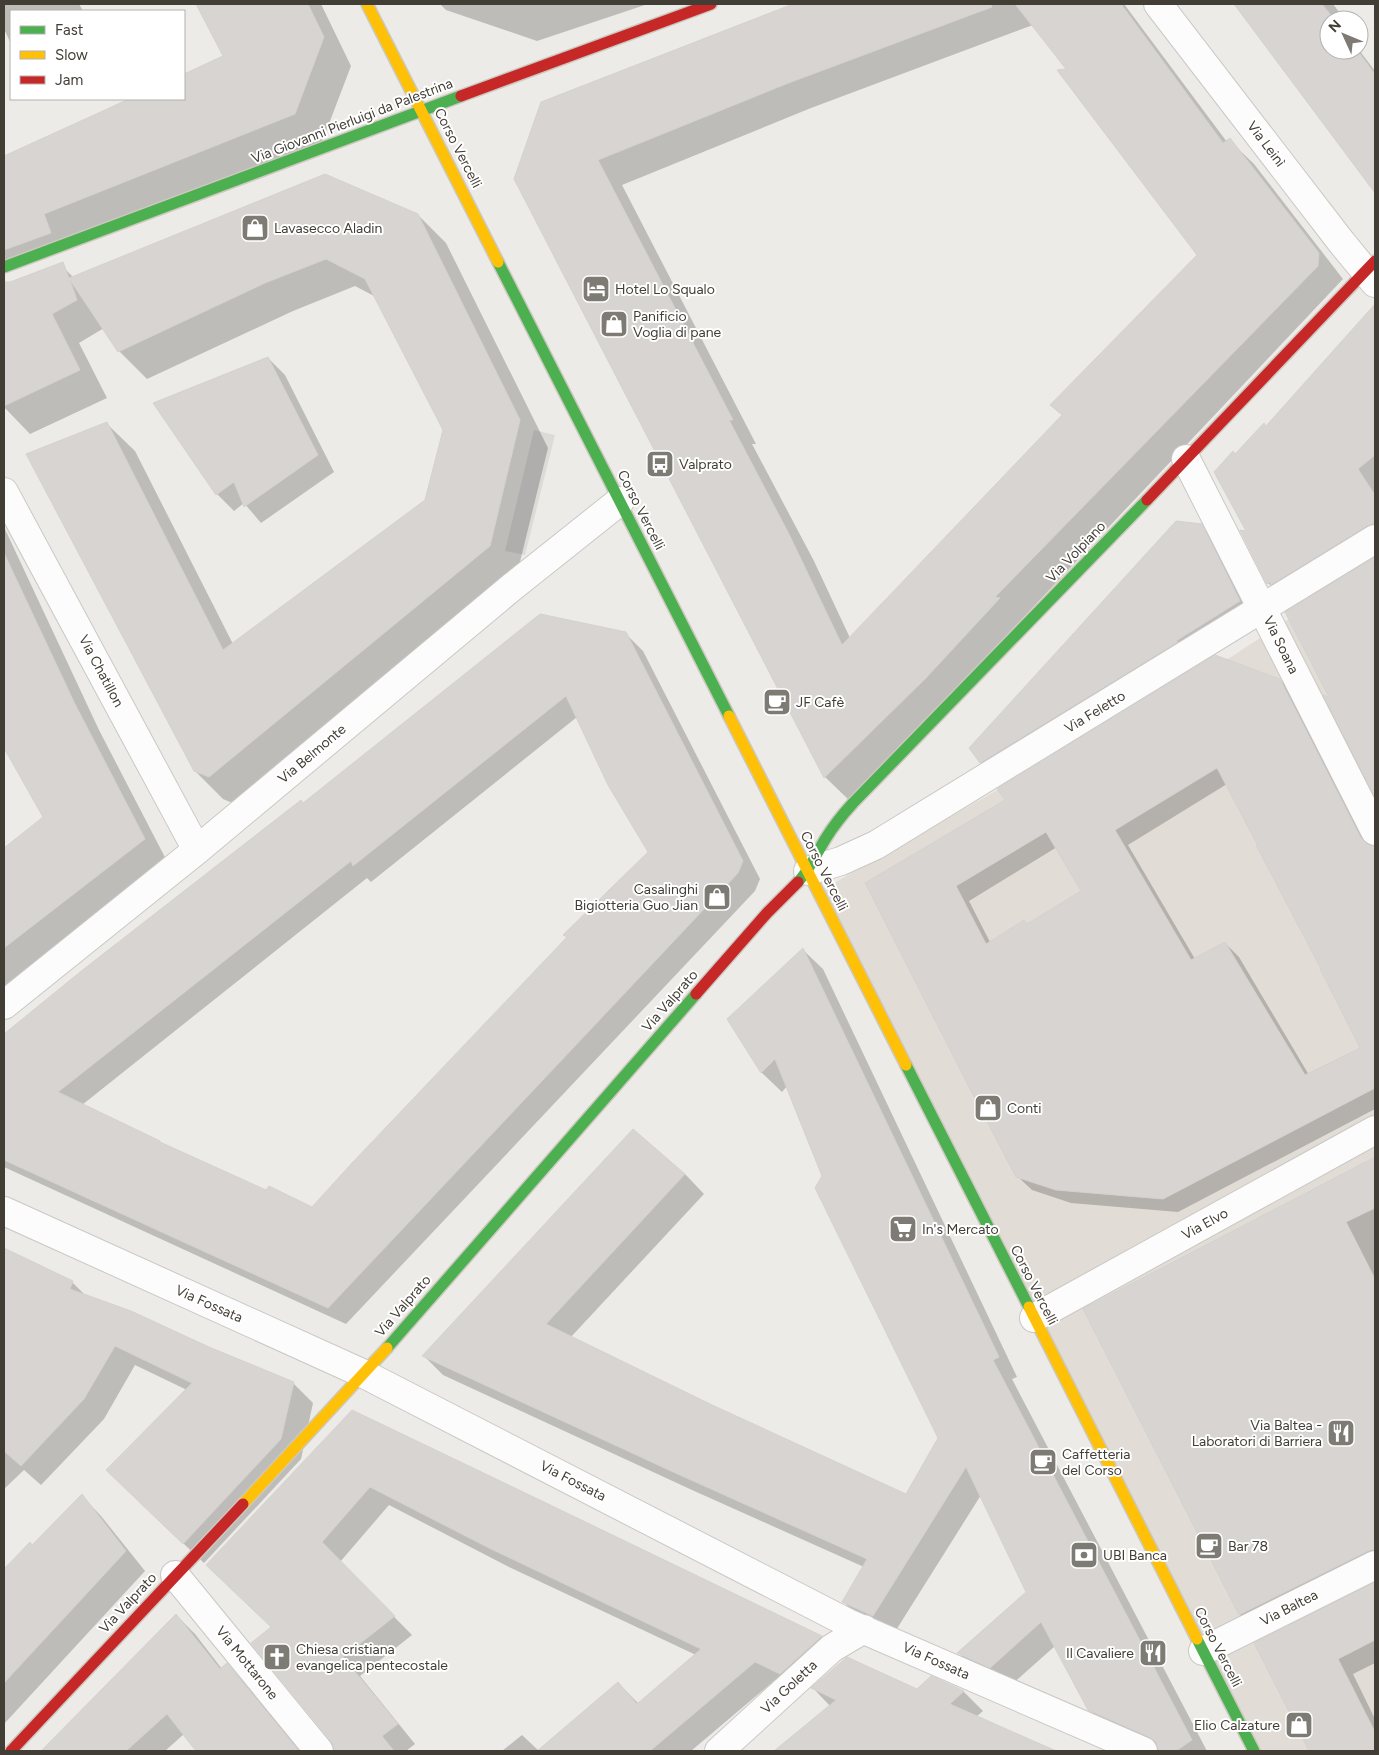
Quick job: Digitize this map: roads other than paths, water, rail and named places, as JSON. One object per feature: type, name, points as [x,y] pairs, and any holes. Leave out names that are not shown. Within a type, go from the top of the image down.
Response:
[{"type":"street","name":"Corso Vercelli","points":[[367,4],[1254,1751]]},
{"type":"street","name":"Via Giovanni Pierluigi da Palestrina","points":[[4,267],[711,4]]},
{"type":"street","name":"Via Leinì","points":[[1158,4],[1336,235],[1372,272]]},
{"type":"street","name":"Via Volpiano","points":[[808,871],[825,839],[853,803],[1186,459],[1372,272]]},
{"type":"street","name":"Via Soana","points":[[1186,459],[1375,831]]},
{"type":"street","name":"Via Chatillon","points":[[4,492],[197,850]]},
{"type":"street","name":"Via Belmonte","points":[[4,1005],[197,850],[512,587],[620,501]]},
{"type":"street","name":"Via Feletto","points":[[808,871],[841,861],[876,845],[1375,539]]},
{"type":"street","name":"Via Valprato","points":[[11,1751],[364,1374],[767,913],[808,871]]},
{"type":"street","name":"Via Elvo","points":[[1034,1318],[1375,1130]]},
{"type":"street","name":"Via Fossata","points":[[4,1211],[364,1374],[864,1630],[1143,1751]]},
{"type":"street","name":"Via Baltea","points":[[1203,1651],[1375,1565]]},
{"type":"street","name":"Via Mottarone","points":[[175,1575],[319,1751]]},
{"type":"street","name":"Via Goletta","points":[[720,1751],[832,1648],[864,1630]]},
{"type":"place","name":"Lavasecco Aladin","points":[[255,228]]},
{"type":"place","name":"Hotel Lo Squalo","points":[[596,289]]},
{"type":"place","name":"Panificio Voglia di pane","points":[[614,324]]},
{"type":"place","name":"Valprato","points":[[660,464]]},
{"type":"place","name":"JF Cafè","points":[[777,702]]},
{"type":"place","name":"Casalinghi Bigiotteria Guo Jian","points":[[717,897]]},
{"type":"place","name":"Conti","points":[[988,1108]]},
{"type":"place","name":"In's Mercato","points":[[903,1229]]},
{"type":"place","name":"Via Baltea - Laboratori di Barriera","points":[[1341,1433]]},
{"type":"place","name":"Caffetteria del Corso","points":[[1043,1462]]},
{"type":"place","name":"Bar 78","points":[[1209,1546]]},
{"type":"place","name":"UBI Banca","points":[[1084,1555]]},
{"type":"place","name":"Il Cavaliere","points":[[1153,1653]]},
{"type":"place","name":"Chiesa cristiana evangelica pentecostale","points":[[277,1657]]},
{"type":"place","name":"Elio Calzature","points":[[1299,1725]]}]
